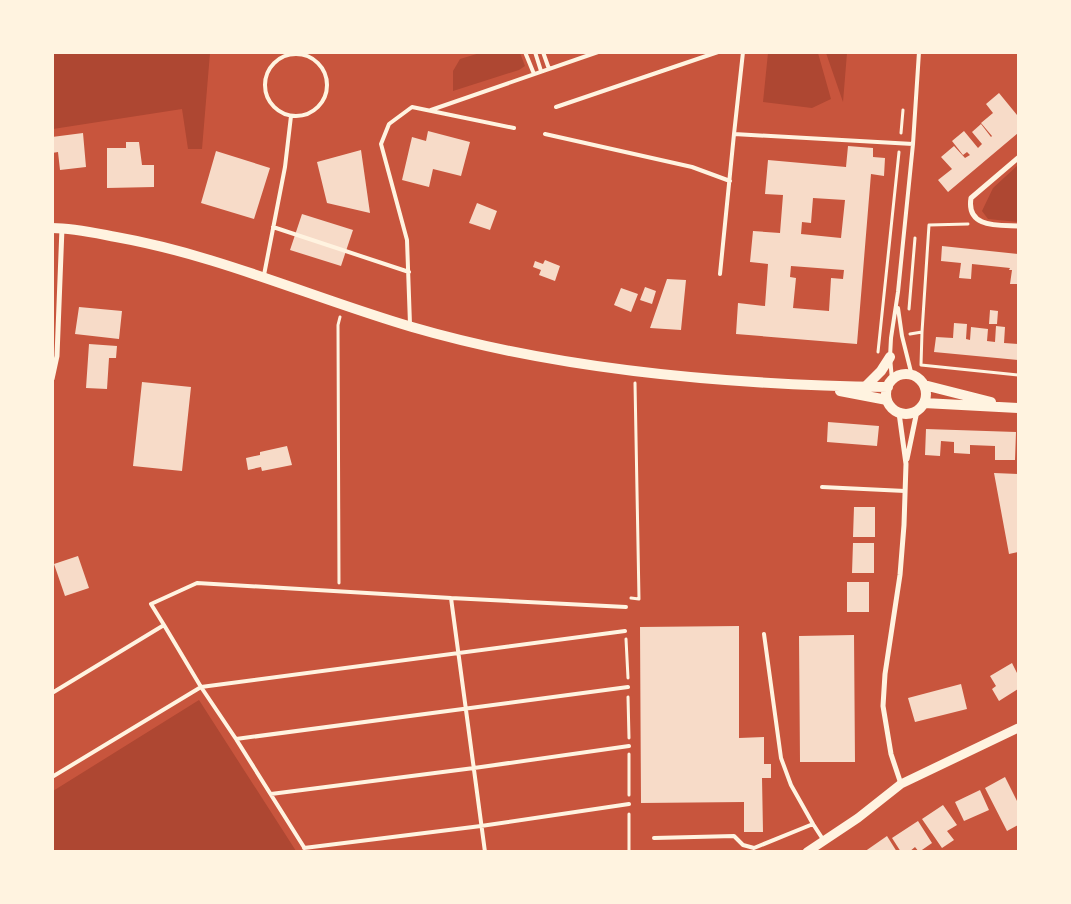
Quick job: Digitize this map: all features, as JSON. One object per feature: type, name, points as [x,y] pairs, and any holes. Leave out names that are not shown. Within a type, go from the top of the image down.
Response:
[{"type":"main road","points":[[57,228],[153,243],[200,256],[410,327],[482,346],[570,362],[695,377],[812,386],[865,387],[890,384],[901,375],[912,376],[920,380],[924,386],[926,395],[920,407]]},
{"type":"main road","points":[[865,387],[875,378],[890,356]]},
{"type":"main road","points":[[890,384],[887,400],[892,408],[899,413],[908,414],[920,407],[1016,408]]},
{"type":"main road","points":[[812,386],[887,400]]},
{"type":"main road","points":[[924,386],[1016,408]]},
{"type":"street","points":[[1018,158],[971,198],[970,207],[973,214],[984,224],[1018,226]]},
{"type":"street","points":[[52,379],[57,356],[57,228]]},
{"type":"street","points":[[906,464],[920,407]]},
{"type":"street","points":[[899,413],[906,464],[905,491],[900,575],[885,674],[883,706],[891,754],[901,784]]},
{"type":"street","points":[[807,852],[858,818],[901,784],[1018,728]]},
{"type":"lane","points":[[525,52],[534,74]]},
{"type":"lane","points":[[534,52],[541,71]]},
{"type":"lane","points":[[543,52],[549,69]]},
{"type":"lane","points":[[429,110],[598,52]]},
{"type":"lane","points":[[556,107],[718,52]]},
{"type":"lane","points":[[720,274],[742,52]]},
{"type":"lane","points":[[890,384],[891,338],[897,304],[913,144],[919,52]]},
{"type":"lane","points":[[298,53],[316,61],[326,78],[327,88],[324,98],[311,112],[301,116],[291,116],[281,113],[273,106],[267,97],[264,87],[270,67],[278,59],[298,53]]},
{"type":"lane","points":[[410,327],[407,240],[381,144],[389,124],[412,107],[514,128]]},
{"type":"lane","points":[[263,277],[285,167],[291,116]]},
{"type":"lane","points":[[545,134],[692,167],[730,181]]},
{"type":"lane","points":[[734,134],[913,144]]},
{"type":"lane","points":[[273,227],[409,272]]},
{"type":"lane","points":[[897,304],[902,336],[912,376]]},
{"type":"lane","points":[[822,487],[905,491]]},
{"type":"lane","points":[[626,607],[196,583],[151,604],[201,687],[306,850],[629,804]]},
{"type":"lane","points":[[450,598],[485,852]]},
{"type":"lane","points":[[52,693],[164,625]]},
{"type":"lane","points":[[52,777],[201,687],[626,631]]},
{"type":"lane","points":[[764,634],[781,758],[790,785],[824,841]]},
{"type":"lane","points":[[236,739],[628,687]]},
{"type":"lane","points":[[271,794],[629,746]]},
{"type":"lane","points":[[654,838],[734,836],[743,845],[754,848],[814,824]]},
{"type":"path","points":[[875,378],[904,107]]},
{"type":"path","points":[[984,224],[929,225],[921,365],[1018,374]]},
{"type":"path","points":[[339,592],[338,325],[344,305]]},
{"type":"path","points":[[902,336],[922,332]]},
{"type":"shaded area","points":[[53,52],[210,53],[202,149],[188,149],[182,109],[53,129]]},
{"type":"shaded area","points":[[480,53],[520,53],[525,66],[519,70],[453,91],[453,71],[460,59]]},
{"type":"shaded area","points":[[768,53],[818,53],[831,99],[812,108],[763,102]]},
{"type":"shaded area","points":[[826,53],[847,53],[843,102]]},
{"type":"shaded area","points":[[1018,165],[1018,222],[988,219],[982,211],[993,188]]},
{"type":"shaded area","points":[[199,700],[296,851],[53,851],[53,791]]},
{"type":"building","points":[[999,93],[1018,114],[1018,133],[948,192],[938,180],[952,169],[941,157],[954,146],[965,158],[970,155],[967,152],[963,155],[952,141],[964,131],[978,148],[982,144],[972,132],[981,124],[992,136],[981,123],[993,113],[986,104]]},
{"type":"building","points":[[428,131],[470,142],[461,176],[433,169],[429,187],[402,180],[412,137],[426,141]]},
{"type":"building","points":[[83,133],[86,167],[60,170],[58,152],[52,153],[52,137]]},
{"type":"building","points":[[126,142],[139,142],[142,165],[154,165],[154,187],[107,188],[107,148],[126,148]]},
{"type":"building","points":[[848,146],[873,148],[873,157],[885,158],[884,176],[871,174],[857,344],[736,334],[738,303],[765,306],[768,264],[750,262],[753,231],[780,233],[783,195],[765,194],[768,160],[846,167]],"holes":[[[813,198],[845,200],[841,238],[801,234],[802,222],[811,223]],[[791,266],[844,270],[843,279],[831,278],[829,311],[793,308],[796,278],[790,277]]]},
{"type":"building","points":[[361,150],[370,213],[327,203],[317,162]]},
{"type":"building","points":[[216,151],[270,168],[254,219],[201,203]]},
{"type":"building","points":[[477,203],[497,211],[490,230],[469,223]]},
{"type":"building","points":[[302,214],[353,230],[341,266],[290,250]]},
{"type":"building","points":[[942,246],[1018,254],[1017,284],[1010,284],[1012,270],[1009,270],[1010,268],[972,264],[971,279],[959,278],[961,263],[941,261]]},
{"type":"building","points":[[545,260],[560,266],[555,281],[539,275],[541,270],[533,267],[535,261],[543,264]]},
{"type":"building","points":[[667,279],[686,280],[681,330],[650,328]]},
{"type":"building","points":[[645,287],[656,291],[652,304],[640,300]]},
{"type":"building","points":[[621,288],[638,294],[631,312],[614,305]]},
{"type":"building","points":[[79,307],[122,311],[119,339],[75,334]]},
{"type":"building","points":[[990,310],[998,311],[997,324],[989,324]]},
{"type":"building","points":[[954,323],[967,324],[966,339],[970,340],[971,327],[988,329],[987,341],[995,342],[996,326],[1005,327],[1004,343],[1018,344],[1018,360],[934,352],[936,337],[953,338]]},
{"type":"building","points":[[89,344],[117,346],[116,358],[109,358],[107,389],[86,388]]},
{"type":"building","points":[[142,382],[191,387],[182,471],[133,466]]},
{"type":"building","points":[[828,422],[879,426],[877,446],[827,442]]},
{"type":"building","points":[[926,429],[1016,432],[1015,460],[995,460],[995,446],[970,445],[970,454],[954,453],[954,442],[941,441],[940,456],[925,455]]},
{"type":"building","points":[[287,446],[292,465],[262,471],[261,467],[248,470],[246,458],[260,455],[260,452]]},
{"type":"building","points":[[994,473],[1018,474],[1018,552],[1009,554]]},
{"type":"building","points":[[854,507],[875,507],[875,537],[853,537]]},
{"type":"building","points":[[853,543],[874,543],[874,573],[852,573]]},
{"type":"building","points":[[78,556],[89,588],[65,596],[54,564]]},
{"type":"building","points":[[847,582],[869,582],[869,612],[847,612]]},
{"type":"building","points":[[739,626],[739,738],[764,737],[764,764],[771,764],[771,778],[762,778],[763,832],[744,832],[744,802],[641,803],[640,627]]},
{"type":"building","points":[[854,635],[855,762],[800,762],[799,636]]},
{"type":"building","points":[[1012,663],[1018,675],[1018,689],[999,701],[992,689],[996,686],[990,676]]},
{"type":"building","points":[[961,684],[967,709],[915,722],[908,698]]},
{"type":"building","points":[[1005,777],[1018,803],[1018,825],[1007,831],[985,788]]},
{"type":"building","points":[[980,790],[989,810],[964,821],[955,802]]},
{"type":"building","points":[[943,805],[957,825],[947,831],[954,840],[942,848],[922,819]]},
{"type":"building","points":[[918,821],[932,843],[919,852],[915,847],[909,852],[901,852],[892,838]]},
{"type":"building","points":[[887,836],[897,852],[864,852]]}]
